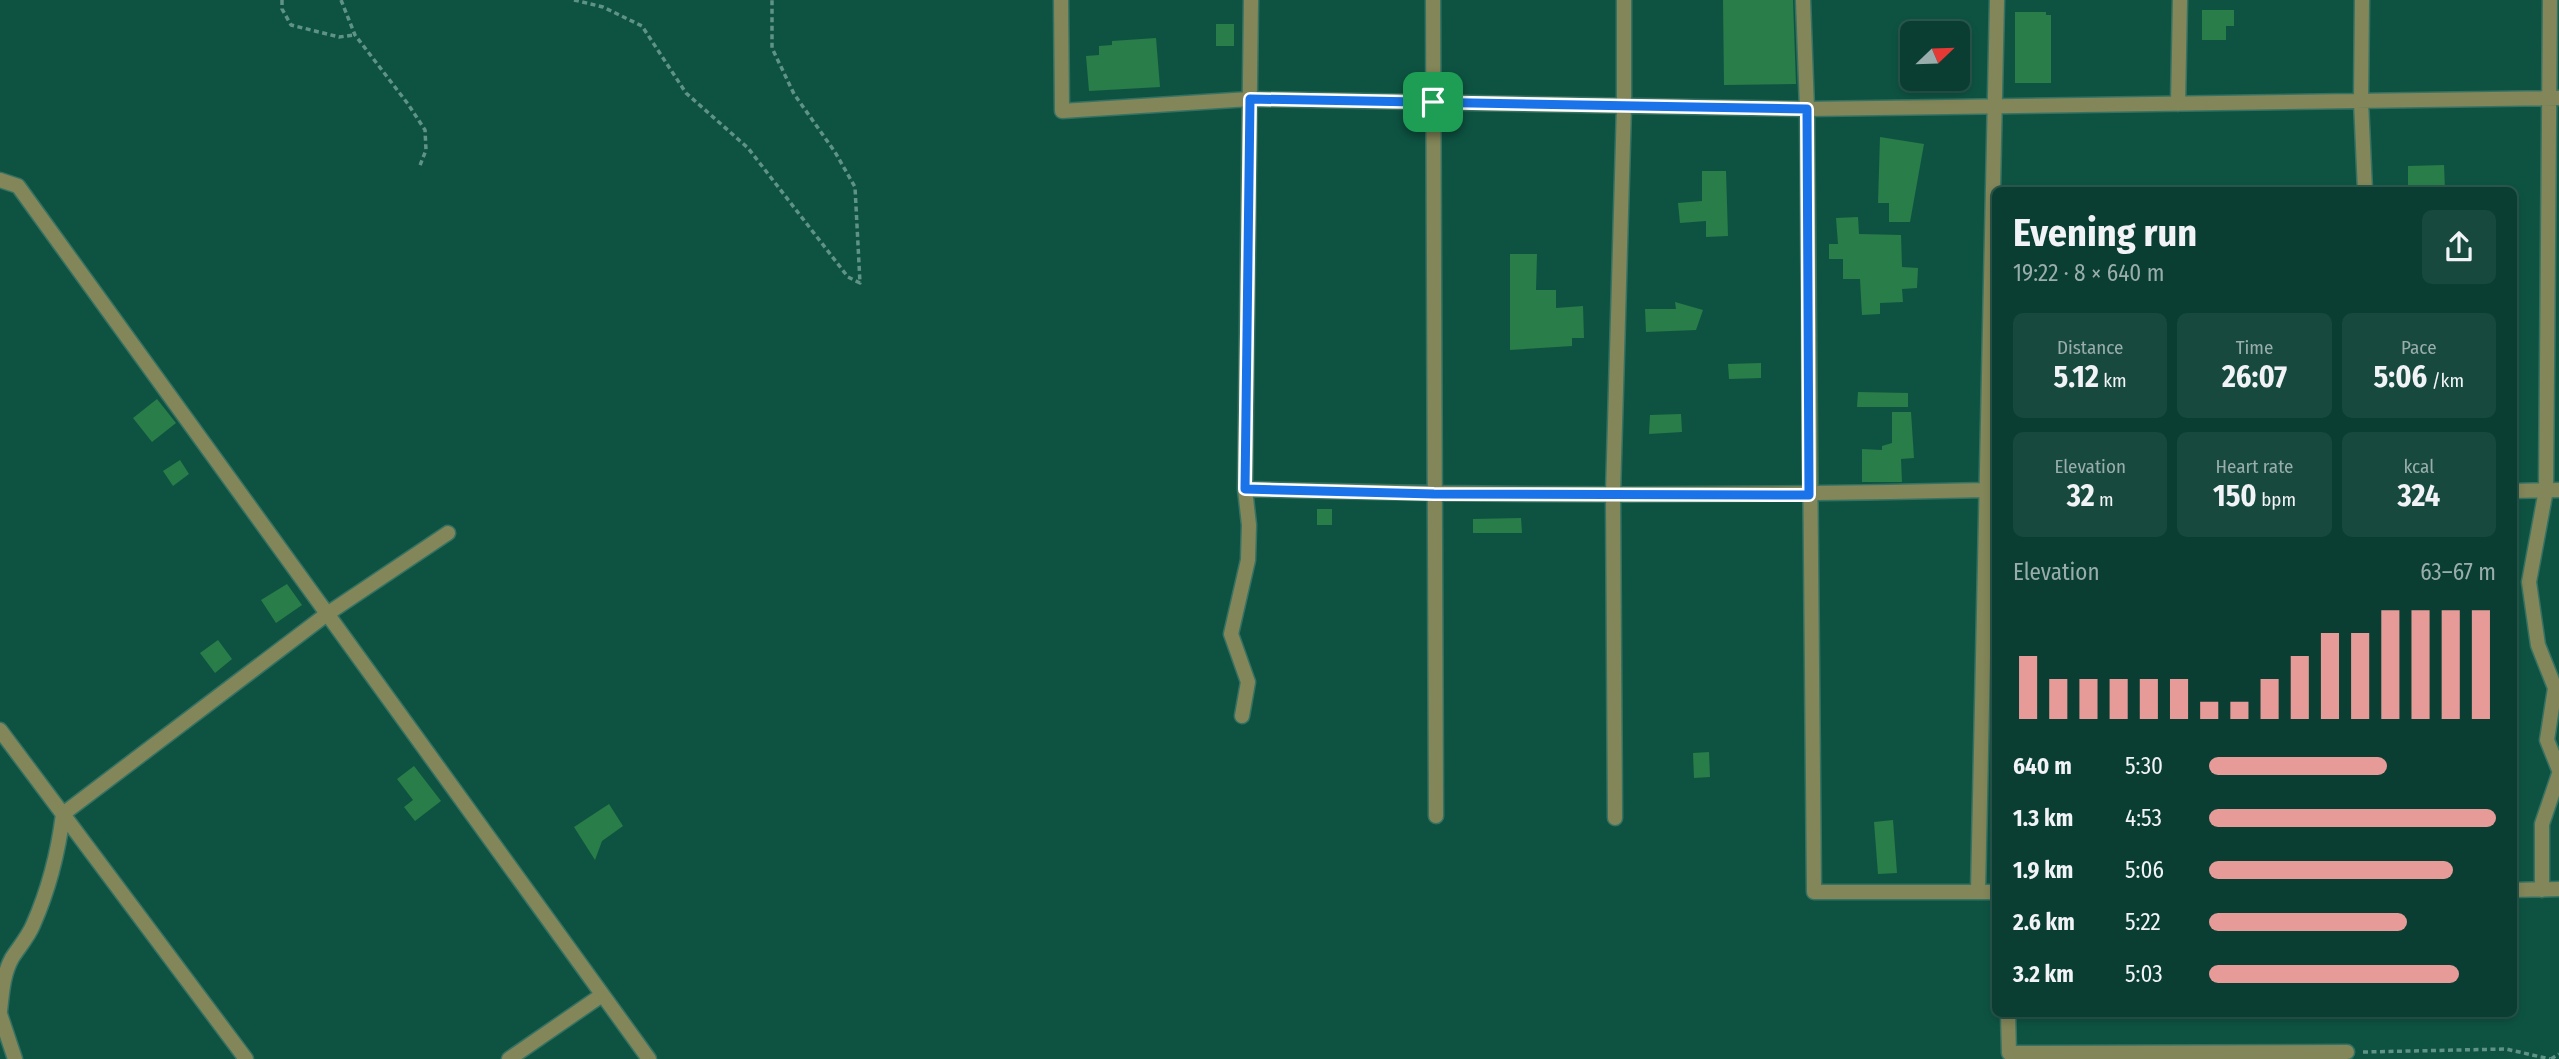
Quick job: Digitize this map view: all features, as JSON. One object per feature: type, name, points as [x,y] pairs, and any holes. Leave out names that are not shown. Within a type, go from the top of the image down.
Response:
[{"type":"street","points":[[1061,0],[1062,111],[1250,99],[1807,109],[2555,98]]},
{"type":"street","points":[[1242,716],[1248,682],[1231,634],[1248,560],[1249,525],[1245,489],[1251,0]]},
{"type":"street","points":[[1433,0],[1436,816]]},
{"type":"street","points":[[1615,818],[1613,494],[1624,106],[1624,0]]},
{"type":"street","points":[[1803,0],[1807,109],[1814,892],[1992,892]]},
{"type":"street","points":[[1994,187],[1997,0]]},
{"type":"street","points":[[2178,104],[2180,0]]},
{"type":"street","points":[[2362,0],[2361,101],[2365,187]]},
{"type":"street","points":[[2542,890],[2542,824],[2559,772],[2547,740],[2555,688],[2538,645],[2529,582],[2552,490],[2555,98],[2550,0]]},
{"type":"street","points":[[0,180],[18,186],[649,1059]]},
{"type":"street","points":[[1979,892],[1986,490],[1992,361]]},
{"type":"street","points":[[1245,489],[1434,494],[1809,495],[1986,490]]},
{"type":"street","points":[[2517,491],[2552,490]]},
{"type":"street","points":[[15,1059],[0,1013],[4,983],[11,960],[32,928],[49,885],[59,852],[63,814],[327,614],[448,533]]},
{"type":"street","points":[[0,730],[246,1059]]},
{"type":"street","points":[[2517,890],[2559,890]]},
{"type":"street","points":[[509,1059],[602,995]]},
{"type":"street","points":[[2008,1017],[2009,1053],[2347,1052]]},
{"type":"path","points":[[282,0],[282,9],[291,25],[339,37],[355,35]]},
{"type":"path","points":[[341,0],[355,35],[425,130],[426,150],[419,169]]},
{"type":"path","points":[[574,0],[603,7],[642,26],[686,93],[748,148],[848,277],[860,283],[855,187],[835,152],[794,94],[772,48],[772,0]]},
{"type":"path","points":[[2347,1052],[2506,1049],[2551,1059],[2559,1054]]},
{"type":"building","points":[[1723,0],[1793,0],[1796,84],[1724,85]]},
{"type":"building","points":[[2202,10],[2234,10],[2234,26],[2226,26],[2226,40],[2202,40]]},
{"type":"building","points":[[2015,12],[2046,12],[2046,15],[2051,15],[2051,83],[2015,83]]},
{"type":"building","points":[[1216,24],[1234,24],[1234,46],[1216,46]]},
{"type":"building","points":[[1156,38],[1160,87],[1089,91],[1086,56],[1099,55],[1099,46],[1112,45],[1112,41]]},
{"type":"building","points":[[1880,137],[1924,144],[1910,222],[1889,222],[1889,203],[1878,203]]},
{"type":"building","points":[[2444,165],[2445,187],[2408,187],[2408,166]]},
{"type":"building","points":[[1702,171],[1726,171],[1728,236],[1706,237],[1706,221],[1680,223],[1678,203],[1702,201]]},
{"type":"building","points":[[1858,217],[1859,234],[1901,235],[1902,267],[1918,268],[1917,288],[1902,289],[1903,302],[1880,303],[1880,314],[1862,315],[1860,279],[1843,279],[1843,259],[1829,259],[1829,244],[1838,244],[1836,218]]},
{"type":"building","points":[[1510,254],[1537,254],[1536,290],[1556,290],[1556,308],[1583,306],[1584,338],[1572,338],[1572,346],[1510,350]]},
{"type":"building","points":[[1675,302],[1703,310],[1696,330],[1646,332],[1645,309],[1676,309]]},
{"type":"building","points":[[1761,363],[1761,378],[1729,379],[1728,364]]},
{"type":"building","points":[[1858,392],[1908,393],[1908,407],[1857,407]]},
{"type":"building","points":[[157,399],[176,423],[152,442],[133,418]]},
{"type":"building","points":[[1892,412],[1911,412],[1914,458],[1901,459],[1902,482],[1862,482],[1862,449],[1882,450],[1882,446],[1892,443]]},
{"type":"building","points":[[1681,414],[1682,432],[1649,434],[1650,415]]},
{"type":"building","points":[[180,460],[189,474],[173,486],[163,471]]},
{"type":"building","points":[[1317,509],[1332,509],[1332,525],[1317,525]]},
{"type":"building","points":[[1521,518],[1522,533],[1473,533],[1473,519]]},
{"type":"building","points":[[287,584],[302,605],[276,623],[261,600]]},
{"type":"building","points":[[218,640],[232,659],[215,673],[200,653]]},
{"type":"building","points":[[1709,752],[1710,777],[1694,778],[1693,753]]},
{"type":"building","points":[[414,766],[441,801],[415,821],[404,807],[413,800],[397,779]]},
{"type":"building","points":[[609,804],[623,826],[602,841],[595,860],[574,827]]},
{"type":"building","points":[[1893,820],[1897,873],[1878,874],[1874,822]]},
{"type":"route","points":[[1250,99],[1433,102],[1807,109],[1809,495],[1434,494],[1245,489],[1250,99]]}]
